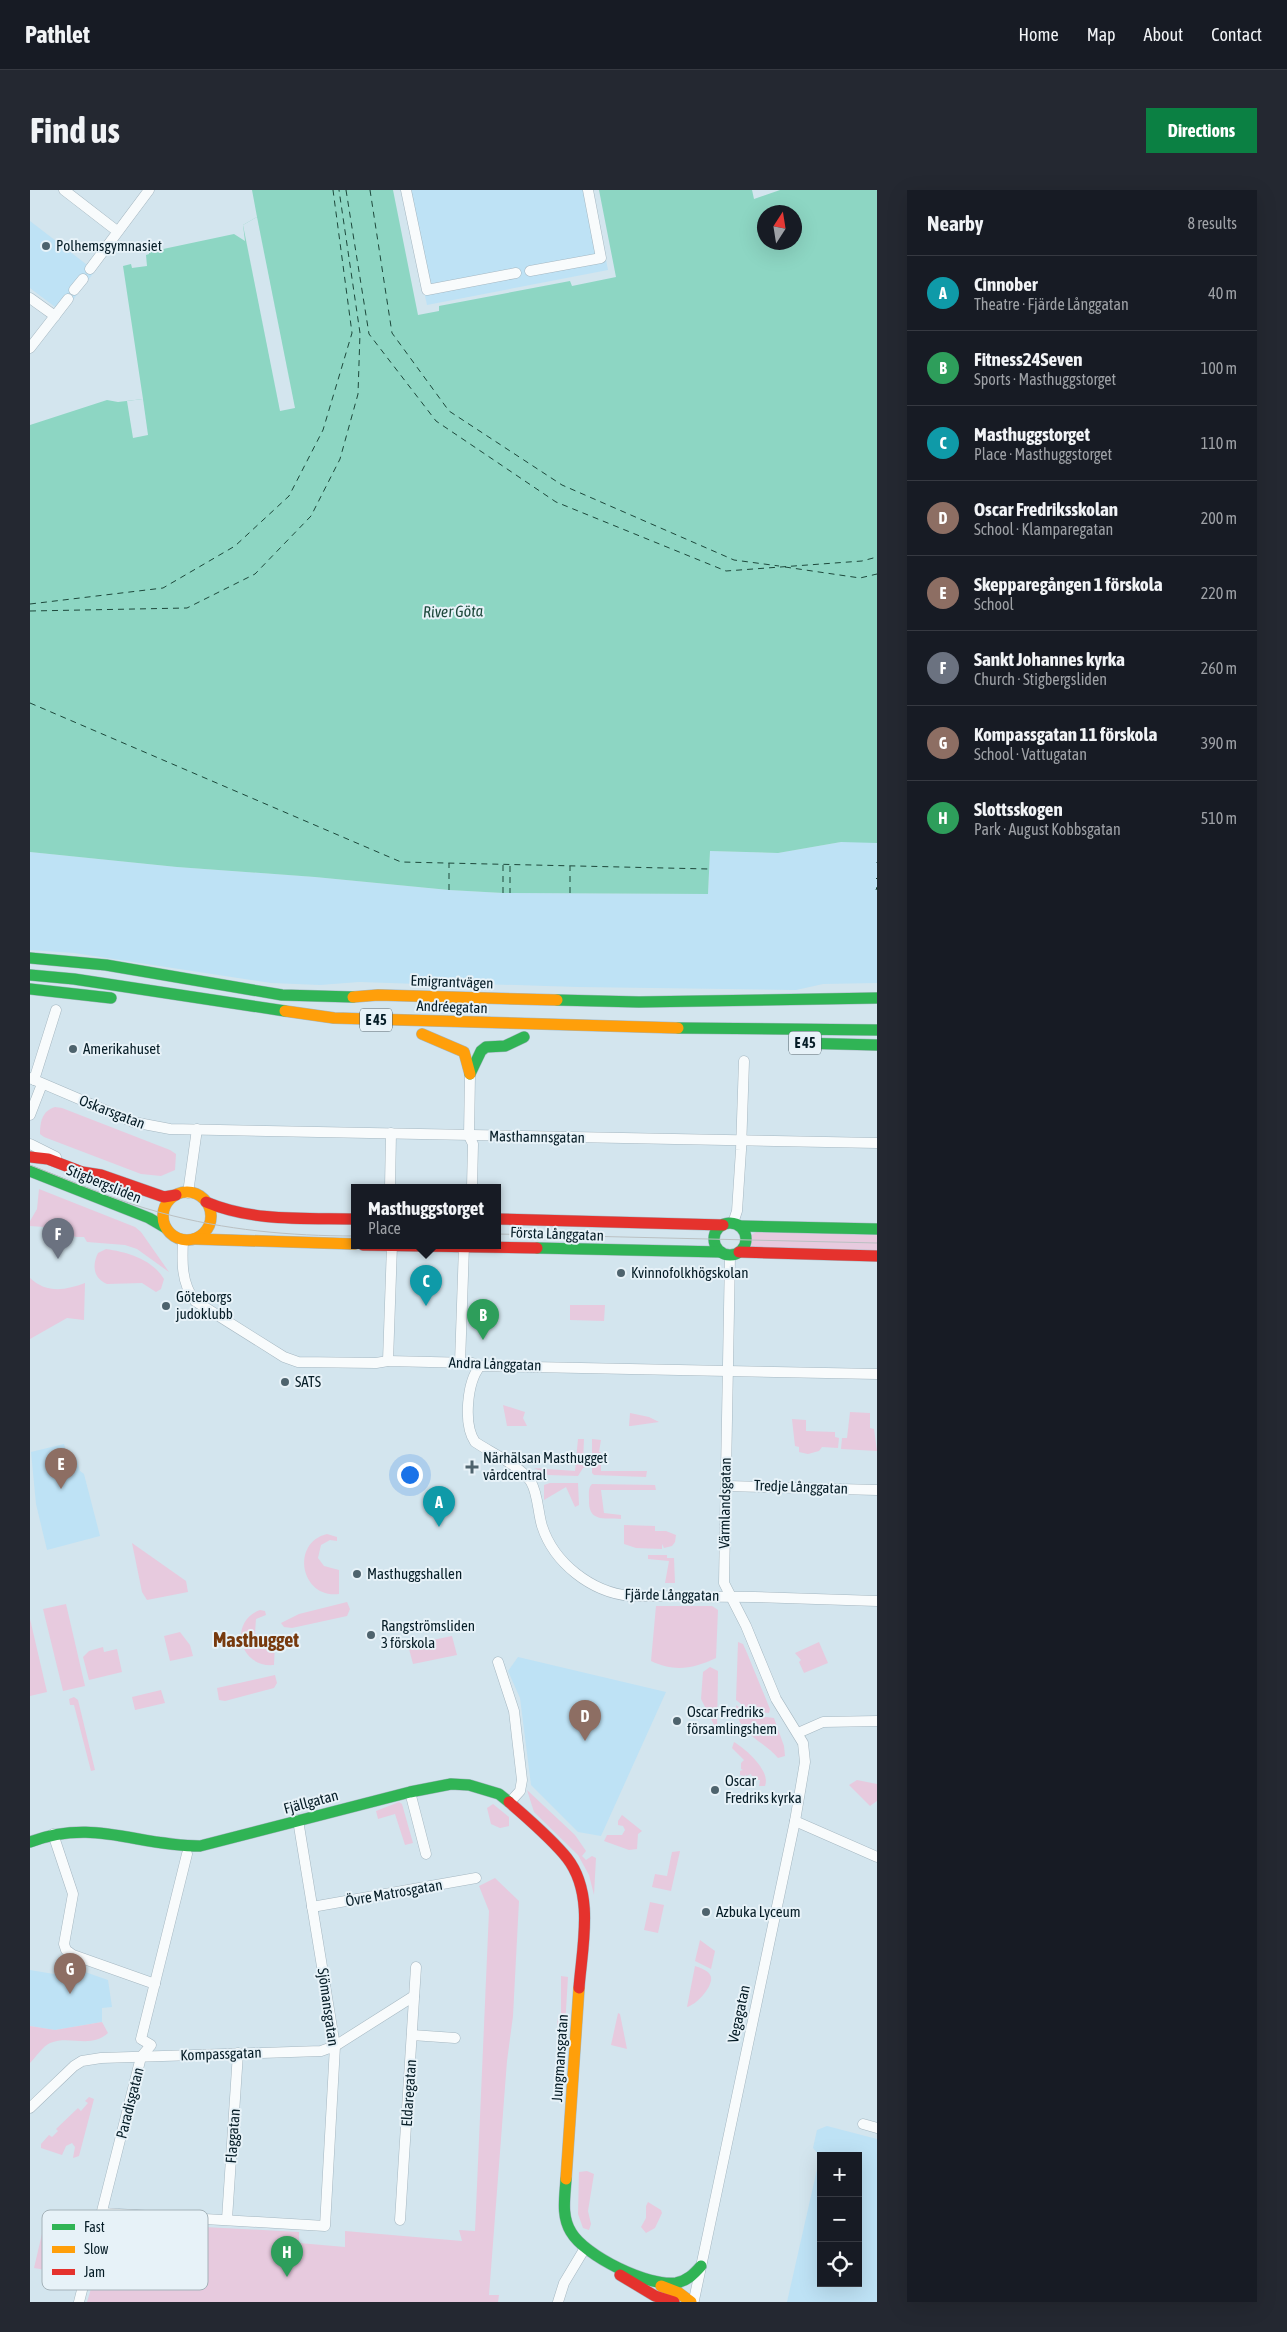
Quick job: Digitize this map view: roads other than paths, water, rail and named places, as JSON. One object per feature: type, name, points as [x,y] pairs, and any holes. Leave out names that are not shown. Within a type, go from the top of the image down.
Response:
[{"type":"main road","name":"Emigrantvägen","points":[[30,958],[106,965],[282,995],[341,998],[378,996],[639,1002],[877,998]]},
{"type":"main road","name":"Andréegatan","points":[[30,975],[74,979],[334,1018],[805,1030],[877,1030]]},
{"type":"main road","points":[[30,989],[121,999]]},
{"type":"main road","points":[[805,1030],[834,1023],[877,1019]]},
{"type":"main road","name":"Andréegatan","points":[[450,1035],[418,1034],[459,1048],[464,1052],[470,1074]]},
{"type":"main road","name":"Andréegatan","points":[[470,1074],[481,1051],[486,1048],[505,1046],[529,1037],[478,1036]]},
{"type":"main road","name":"E 45","points":[[785,1043],[877,1044]]},
{"type":"main road","points":[[865,1044],[877,1049]]},
{"type":"main road","name":"Stigbergsliden","points":[[30,1157],[48,1159],[82,1172],[101,1175],[164,1197],[188,1192]]},
{"type":"main road","name":"Stigbergsliden","points":[[30,1171],[149,1218],[166,1228],[173,1236],[183,1240]]},
{"type":"main road","points":[[188,1192],[201,1197],[206,1202],[210,1212],[209,1224],[206,1230],[195,1239]]},
{"type":"main road","points":[[166,1228],[163,1221],[165,1208],[176,1195]]},
{"type":"main road","points":[[206,1202],[229,1211],[351,1219]]},
{"type":"main road","name":"Första Långgatan","points":[[501,1219],[877,1229]]},
{"type":"main road","points":[[732,1224],[744,1231],[746,1241],[730,1253],[716,1247],[714,1238],[717,1230],[732,1224]]},
{"type":"main road","points":[[183,1240],[243,1239],[351,1244]]},
{"type":"main road","name":"Första Långgatan","points":[[501,1247],[877,1256]]},
{"type":"main road","name":"Fjällgatan","points":[[30,1842],[53,1834],[88,1831],[171,1845],[197,1846],[218,1843],[298,1820],[410,1792],[463,1784],[489,1790],[510,1802],[572,1864]]},
{"type":"main road","name":"Jungmansgatan","points":[[572,1864],[583,1895],[584,1925],[564,2217],[571,2234],[586,2248],[609,2264],[620,2276],[640,2282],[656,2293]]},
{"type":"main road","points":[[656,2293],[669,2283],[686,2280],[694,2275],[701,2266]]},
{"type":"main road","points":[[640,2282],[674,2302]]},
{"type":"main road","points":[[656,2293],[679,2293],[693,2302]]},
{"type":"street","points":[[64,190],[117,231]]},
{"type":"street","points":[[90,269],[149,190]]},
{"type":"street","points":[[406,190],[427,290],[516,273]]},
{"type":"street","points":[[530,271],[601,258],[588,190]]},
{"type":"street","points":[[30,348],[83,279]]},
{"type":"street","points":[[30,298],[55,316]]},
{"type":"street","points":[[30,1115],[36,1081],[56,1010]]},
{"type":"street","points":[[732,1224],[736,1211],[744,1061]]},
{"type":"street","points":[[470,1074],[469,1136],[473,1144],[472,1184]]},
{"type":"street","name":"Oskarsgatan","points":[[36,1081],[133,1122],[159,1128],[197,1129]]},
{"type":"street","points":[[188,1192],[197,1129]]},
{"type":"street","name":"Masthamnsgatan","points":[[197,1129],[469,1136],[741,1138],[877,1142]]},
{"type":"street","points":[[390,1184],[391,1133]]},
{"type":"street","name":"Stigbergsliden","points":[[30,1144],[101,1175]]},
{"type":"street","name":"Andra Långgatan","points":[[183,1240],[181,1258],[187,1290],[195,1301],[284,1357],[298,1362],[460,1362],[480,1366],[877,1374]]},
{"type":"street","points":[[388,1361],[392,1249]]},
{"type":"street","points":[[460,1362],[464,1249]]},
{"type":"street","name":"Värmlandsgatan","points":[[730,1253],[724,1576],[731,1597],[776,1699],[798,1733]]},
{"type":"street","name":"Fjärde Långgatan","points":[[480,1366],[471,1380],[468,1420],[471,1436],[475,1442],[529,1480],[547,1539],[558,1558],[566,1566],[600,1586],[624,1596],[731,1597],[877,1602]]},
{"type":"street","name":"Tredje Långgatan","points":[[726,1486],[877,1490]]},
{"type":"street","points":[[498,1662],[514,1711],[522,1780],[520,1791],[510,1802]]},
{"type":"street","points":[[798,1733],[823,1722],[877,1721]]},
{"type":"street","name":"Vegagatan","points":[[693,2302],[796,1821],[805,1762],[803,1743],[798,1733]]},
{"type":"street","points":[[410,1792],[426,1854]]},
{"type":"street","name":"Sjömansgatan","points":[[227,2219],[325,2226],[335,2046],[298,1820]]},
{"type":"street","points":[[796,1821],[877,1857]]},
{"type":"street","points":[[53,1834],[73,1894],[64,1944],[66,1950],[73,1955],[155,1984]]},
{"type":"street","name":"Paradisgatan","points":[[103,2210],[141,2057],[151,2045],[141,2039],[187,1854]]},
{"type":"street","name":"Övre Matrosgatan","points":[[312,1907],[476,1878]]},
{"type":"street","name":"Eldaregatan","points":[[400,2220],[416,1967]]},
{"type":"street","name":"Kompassgatan","points":[[30,2108],[74,2066],[82,2061],[101,2058],[321,2051],[335,2046],[414,1996]]},
{"type":"street","points":[[412,2035],[454,2038]]},
{"type":"street","name":"Flaggatan","points":[[227,2219],[238,2053]]},
{"type":"street","points":[[863,2124],[877,2128]]},
{"type":"street","points":[[208,2219],[227,2219]]},
{"type":"street","points":[[558,2302],[564,2283],[586,2248]]},
{"type":"water","name":"River Göta","points":[[252,190],[393,190],[418,315],[439,311],[439,306],[570,281],[572,286],[616,277],[599,190],[752,190],[754,199],[780,190],[877,190],[877,843],[841,842],[778,853],[710,851],[708,894],[503,893],[449,890],[315,877],[177,867],[30,852],[30,425],[107,400],[118,402],[143,399],[123,266],[131,264],[132,268],[147,266],[146,255],[149,252],[234,234],[245,241],[243,225],[257,217]]},
{"type":"tram line","points":[[30,1165],[128,1203],[186,1219],[258,1231],[351,1236]]},
{"type":"tram line","points":[[501,1234],[877,1243]]},
{"type":"place","name":"Polhemsgymnasiet","points":[[46,246]]},
{"type":"place","name":"Amerikahuset","points":[[73,1049]]},
{"type":"place","name":"Sankt Johannes kyrka","points":[[58,1259]]},
{"type":"place","name":"Kvinnofolkhögskolan","points":[[621,1273]]},
{"type":"place","name":"Göteborgs judoklubb","points":[[166,1306]]},
{"type":"place","name":"Masthuggstorget","points":[[426,1306]]},
{"type":"place","name":"Fitness24Seven","points":[[483,1340]]},
{"type":"place","name":"SATS","points":[[285,1382]]},
{"type":"place","name":"Närhälsan Masthugget vårdcentral","points":[[472,1467]]},
{"type":"place","name":"Skepparegången 1 förskola","points":[[61,1489]]},
{"type":"place","name":"Cinnober","points":[[439,1527]]},
{"type":"place","name":"Masthuggshallen","points":[[357,1574]]},
{"type":"place","name":"Rangströmsliden 3 förskola","points":[[371,1635]]},
{"type":"place","name":"Oscar Fredriks församlingshem","points":[[677,1721]]},
{"type":"place","name":"Oscar Fredriksskolan","points":[[585,1741]]},
{"type":"place","name":"Oscar Fredriks kyrka","points":[[715,1790]]},
{"type":"place","name":"Azbuka Lyceum","points":[[706,1912]]},
{"type":"place","name":"Kompassgatan 11 förskola","points":[[70,1994]]},
{"type":"place","name":"Slottsskogen","points":[[287,2277]]},
{"type":"district","name":"Masthugget","points":[[256,1640]]}]
